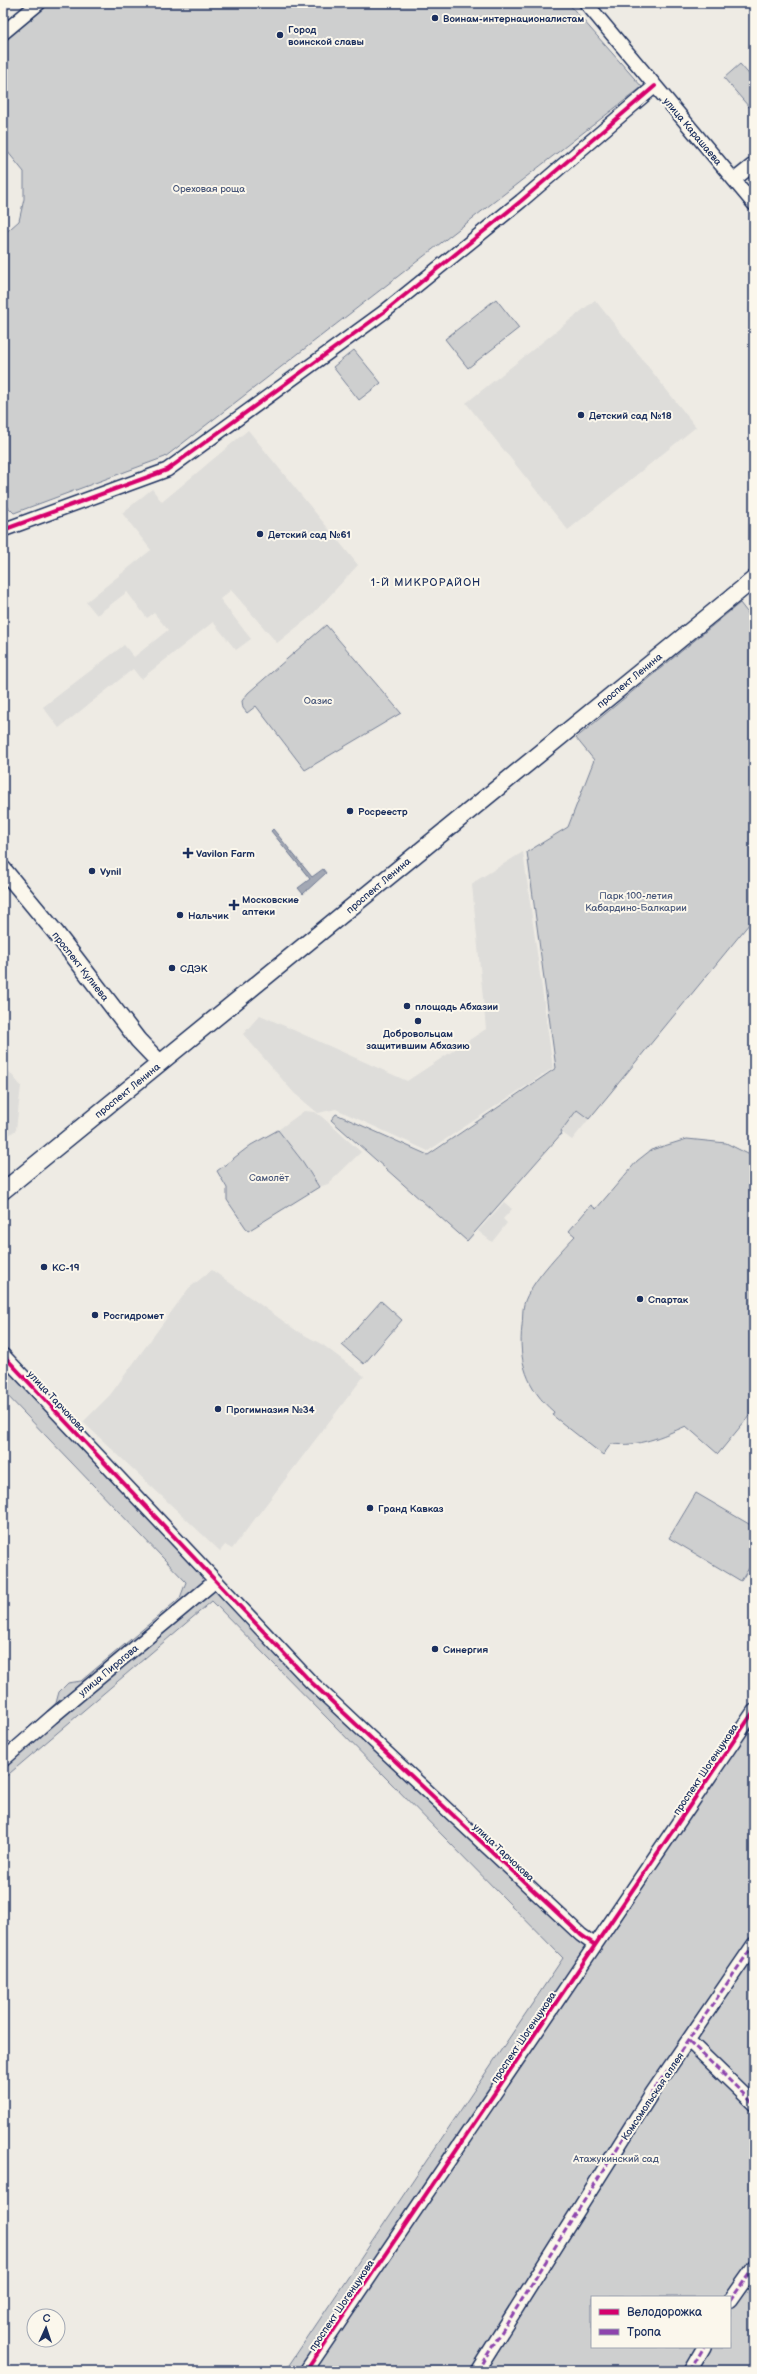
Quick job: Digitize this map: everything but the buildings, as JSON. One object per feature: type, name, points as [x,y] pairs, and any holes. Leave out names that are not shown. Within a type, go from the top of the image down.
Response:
[{"type":"main road","name":"проспект Ленина","points":[[3,1191],[754,579]]},
{"type":"main road","name":"проспект Кулиева","points":[[3,869],[56,933],[138,1040],[160,1063]]},
{"type":"street","points":[[3,33],[39,3]]},
{"type":"street","name":"улица Карашаева","points":[[586,3],[754,204]]},
{"type":"street","points":[[3,530],[167,470],[384,312],[521,201],[655,86]]},
{"type":"street","points":[[734,180],[754,164]]},
{"type":"street","name":"улица Тарчокова","points":[[3,1355],[214,1582],[357,1727],[575,1930],[595,1945]]},
{"type":"street","name":"улица Пирогова","points":[[3,1760],[58,1712],[214,1582]]},
{"type":"street","name":"проспект Шогенцукова","points":[[306,2371],[754,1711]]},
{"type":"street","name":"Комсомольская аллея","points":[[477,2371],[652,2094],[754,1944]]},
{"type":"street","points":[[689,2041],[754,2104]]},
{"type":"street","points":[[731,2300],[754,2267]]},
{"type":"street","points":[[690,2371],[703,2348]]},
{"type":"shaded area","name":"Детский сад №18","points":[[595,300],[696,427],[568,530],[466,403]]},
{"type":"shaded area","points":[[248,430],[358,565],[311,616],[277,643],[231,590],[220,599],[251,639],[236,650],[213,622],[141,679],[133,669],[59,728],[43,707],[124,645],[134,657],[168,630],[154,613],[147,618],[127,592],[97,615],[86,602],[151,550],[122,513],[152,489],[162,502]]},
{"type":"shaded area","points":[[273,829],[312,877],[323,869],[326,873],[303,894],[298,888],[310,879],[271,831]]},
{"type":"shaded area","points":[[523,852],[553,1068],[428,1151],[336,1109],[318,1113],[294,1093],[243,1034],[260,1015],[407,1081],[486,1029],[472,885],[474,882]]},
{"type":"shaded area","points":[[3,1064],[21,1086],[16,1130],[3,1139]]},
{"type":"shaded area","points":[[577,1110],[589,1119],[572,1140],[560,1131]]},
{"type":"shaded area","points":[[304,1111],[315,1112],[321,1116],[361,1152],[328,1184],[319,1187],[303,1162],[278,1130]]},
{"type":"shaded area","points":[[504,1202],[512,1209],[503,1219],[507,1223],[492,1242],[478,1231]]},
{"type":"shaded area","name":"Прогимназия №34","points":[[212,1270],[297,1331],[323,1345],[364,1376],[232,1549],[225,1545],[220,1551],[83,1422],[110,1395],[189,1288]]},
{"type":"green space","name":"Ореховая роща","points":[[49,3],[568,3],[642,87],[165,457],[14,513],[3,502],[3,235],[19,221],[24,199],[24,172],[3,146],[3,40]]},
{"type":"green space","points":[[740,64],[754,80],[754,103],[749,107],[724,78]]},
{"type":"green space","points":[[496,299],[519,328],[468,368],[445,339]]},
{"type":"green space","points":[[354,350],[381,383],[359,400],[333,367]]},
{"type":"green space","name":"Парк 100-летия Кабардино-Балкарии","points":[[740,603],[754,621],[754,918],[589,1119],[577,1110],[561,1131],[562,1133],[467,1241],[331,1120],[336,1114],[428,1155],[556,1068],[527,852],[568,827],[594,760],[576,738]]},
{"type":"green space","name":"Оазис","points":[[326,625],[401,713],[305,770],[256,706],[247,713],[243,708],[242,701],[248,693]]},
{"type":"green space","name":"Самолёт","points":[[278,1130],[303,1162],[319,1187],[248,1231],[227,1200],[227,1188],[217,1171],[251,1145]]},
{"type":"green space","name":"Спартак","points":[[687,1139],[726,1143],[754,1157],[754,1410],[718,1454],[686,1426],[640,1443],[621,1445],[611,1444],[603,1455],[552,1415],[554,1412],[537,1394],[531,1384],[523,1363],[521,1339],[524,1304],[532,1287],[539,1277],[575,1236],[569,1231],[591,1205],[596,1209],[637,1161],[651,1150]]},
{"type":"green space","points":[[381,1301],[402,1320],[364,1364],[342,1345]]},
{"type":"green space","name":"Атажукинский сад","points":[[3,1355],[214,1582],[595,1945],[754,1711],[754,2371],[285,2371],[563,1958],[212,1601],[3,1779],[3,1751],[56,1703],[59,1692],[68,1683],[81,1681],[180,1598],[186,1582],[3,1391]]},
{"type":"green space","points":[[696,1493],[754,1527],[754,1560],[741,1581],[669,1538]]},
{"type":"marked path","points":[[477,2371],[652,2093],[754,1944]]},
{"type":"marked path","points":[[689,2041],[754,2104]]},
{"type":"marked path","points":[[731,2300],[754,2267]]},
{"type":"marked path","points":[[690,2371],[703,2348]]},
{"type":"cycle path","points":[[3,530],[167,470],[384,312],[521,201],[655,86]]},
{"type":"cycle path","points":[[3,1355],[311,1682],[581,1935],[595,1945]]},
{"type":"cycle path","points":[[306,2371],[754,1711]]},
{"type":"place","name":"Воинам-интернационалистам","points":[[435,18]]},
{"type":"place","name":"Город воинской славы","points":[[280,35]]},
{"type":"place","name":"Детский сад №18","points":[[581,415]]},
{"type":"place","name":"Детский сад №61","points":[[260,534]]},
{"type":"place","name":"Росреестр","points":[[350,811]]},
{"type":"place","name":"Vavilon Farm","points":[[188,853]]},
{"type":"place","name":"Vynil","points":[[92,871]]},
{"type":"place","name":"Московские аптеки","points":[[234,905]]},
{"type":"place","name":"Нальчик","points":[[180,915]]},
{"type":"place","name":"СДЭК","points":[[172,968]]},
{"type":"place","name":"площадь Абхазии","points":[[407,1006]]},
{"type":"place","name":"Добровольцам защитившим Абхазию","points":[[418,1021]]},
{"type":"place","name":"КС-19","points":[[44,1267]]},
{"type":"place","name":"Спартак","points":[[640,1299]]},
{"type":"place","name":"Росгидромет","points":[[95,1315]]},
{"type":"place","name":"Прогимназия №34","points":[[218,1409]]},
{"type":"place","name":"Гранд Кавказ","points":[[370,1508]]},
{"type":"place","name":"Синергия","points":[[435,1649]]},
{"type":"district","name":"1-Й МИКРОРАЙОН","points":[[426,582]]}]
